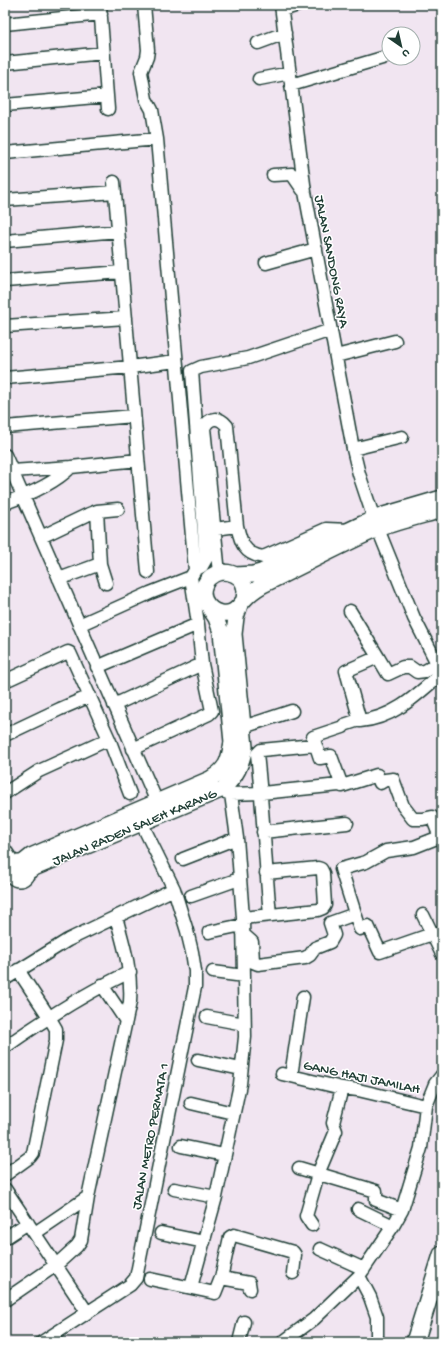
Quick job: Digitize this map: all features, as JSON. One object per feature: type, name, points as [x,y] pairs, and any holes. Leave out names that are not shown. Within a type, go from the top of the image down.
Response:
[{"type":"highway","points":[[414,1342],[442,1255]]},
{"type":"highway","points":[[425,1342],[442,1291]]},
{"type":"main road","points":[[442,498],[376,524],[358,538],[261,586],[230,613],[220,613],[210,609],[205,601],[203,593],[206,584],[211,577],[220,573],[230,573],[235,575],[261,572],[349,530],[376,524],[442,510]]},
{"type":"main road","points":[[235,575],[242,582],[245,591],[242,604]]},
{"type":"main road","name":"JALAN RADEN SALEH KARANG","points":[[159,809],[227,791],[242,763],[245,747],[234,634],[236,617],[242,604]]},
{"type":"main road","name":"JALAN RADEN SALEH KARANG","points":[[14,872],[34,868],[159,809],[220,773],[226,765],[230,756],[232,742],[221,632],[216,618],[210,609]]},
{"type":"street","points":[[133,749],[209,714],[212,711],[202,664],[193,574],[157,139],[152,110],[146,99],[141,72],[148,50],[144,5]]},
{"type":"street","points":[[282,7],[298,5]]},
{"type":"street","name":"JALAN SANDONG RAYA","points":[[282,7],[305,192],[353,449],[359,474],[376,524],[414,618],[440,670]]},
{"type":"street","points":[[5,24],[101,9],[108,108]]},
{"type":"street","points":[[258,43],[285,33]]},
{"type":"street","points":[[5,63],[103,53]]},
{"type":"street","points":[[291,86],[381,58]]},
{"type":"street","points":[[259,79],[290,73]]},
{"type":"street","points":[[5,105],[107,96]]},
{"type":"street","points":[[5,153],[157,139]]},
{"type":"street","points":[[273,175],[292,174],[305,192]]},
{"type":"street","points":[[5,200],[114,187],[148,572]]},
{"type":"street","points":[[5,241],[118,231]]},
{"type":"street","points":[[266,263],[316,249]]},
{"type":"street","points":[[5,281],[122,272]]},
{"type":"street","points":[[5,326],[126,318]]},
{"type":"street","points":[[79,625],[193,574],[202,566],[206,559],[192,371],[201,367],[248,358],[331,330]]},
{"type":"street","points":[[336,356],[395,341]]},
{"type":"street","points":[[5,378],[130,367],[176,361]]},
{"type":"street","points":[[5,427],[134,416]]},
{"type":"street","points":[[220,573],[204,428],[212,419],[223,421],[227,426],[237,526],[240,538],[246,549],[254,555],[263,557],[326,529],[349,530]]},
{"type":"street","points":[[353,449],[402,437]]},
{"type":"street","points":[[5,455],[159,809]]},
{"type":"street","points":[[12,471],[138,460]]},
{"type":"street","points":[[5,503],[23,496],[60,477],[71,467]]},
{"type":"street","points":[[211,490],[233,488]]},
{"type":"street","points":[[41,537],[97,511],[118,508]]},
{"type":"street","points":[[97,511],[100,564],[106,583]]},
{"type":"street","points":[[215,529],[237,526]]},
{"type":"street","points":[[59,579],[100,564]]},
{"type":"street","points":[[350,611],[388,674],[403,667],[410,667],[417,672],[440,670]]},
{"type":"street","points":[[97,667],[198,624]]},
{"type":"street","points":[[5,680],[68,652],[71,654],[109,740],[130,794]]},
{"type":"street","points":[[359,720],[346,671],[378,657]]},
{"type":"street","points":[[114,705],[202,664]]},
{"type":"street","points":[[432,934],[380,952],[368,926],[360,929],[341,869],[366,862],[386,851],[414,847],[441,836],[432,817],[413,819],[403,806],[393,779],[385,780],[380,783],[377,775],[342,786],[331,756],[320,758],[314,737],[359,720],[373,720],[403,706],[440,670]]},
{"type":"street","points":[[5,735],[60,708],[90,696]]},
{"type":"street","points":[[243,727],[292,711]]},
{"type":"street","points":[[5,793],[39,771],[109,740]]},
{"type":"street","points":[[270,915],[263,832],[262,793],[257,754],[258,751],[314,745]]},
{"type":"street","points":[[191,1287],[216,1197],[240,1084],[245,1037],[243,926],[237,838],[227,791],[262,793],[339,785]]},
{"type":"street","name":"JALAN METRO PERMATA 1","points":[[42,1342],[130,1285],[136,1278],[195,987],[195,971],[192,952],[174,889],[139,818]]},
{"type":"street","points":[[263,832],[347,823]]},
{"type":"street","points":[[183,859],[237,838]]},
{"type":"street","points":[[5,850],[14,872]]},
{"type":"street","points":[[209,932],[243,926],[270,915],[318,910],[323,908],[325,905],[323,873],[321,869],[318,868],[266,873]]},
{"type":"street","points":[[191,896],[240,879]]},
{"type":"street","points":[[5,979],[68,940],[174,889]]},
{"type":"street","points":[[243,926],[252,942],[253,962],[258,964],[305,958],[310,955],[314,948],[330,942],[334,935],[330,923],[355,914]]},
{"type":"street","points":[[423,915],[442,954]]},
{"type":"street","points":[[5,1300],[56,1265],[77,1246],[81,1240],[88,1197],[126,1021],[131,988],[128,961],[116,917]]},
{"type":"street","points":[[5,1175],[30,1157],[33,1153],[56,1040],[56,1029],[18,970]]},
{"type":"street","points":[[5,1047],[49,1017],[102,985],[130,972]]},
{"type":"street","points":[[213,972],[244,976]]},
{"type":"street","points":[[102,985],[126,1021]]},
{"type":"street","name":"GANG HAJI JAMILAH","points":[[303,998],[287,1075],[426,1106]]},
{"type":"street","points":[[207,1017],[244,1024]]},
{"type":"street","points":[[198,1060],[241,1069]]},
{"type":"street","points":[[283,1342],[314,1319],[362,1273],[393,1226],[402,1210],[422,1148],[426,1106],[435,1084],[442,1075]]},
{"type":"street","points":[[312,1225],[306,1216],[318,1174],[336,1131],[333,1124],[342,1088]]},
{"type":"street","points":[[190,1103],[233,1113]]},
{"type":"street","points":[[180,1146],[224,1155]]},
{"type":"street","points":[[299,1168],[376,1191],[376,1200],[402,1210]]},
{"type":"street","points":[[5,1189],[87,1312]]},
{"type":"street","points":[[174,1190],[216,1197]]},
{"type":"street","points":[[5,1238],[32,1228],[88,1197]]},
{"type":"street","points":[[358,1209],[393,1226]]},
{"type":"street","points":[[161,1233],[204,1242]]},
{"type":"street","points":[[150,1279],[215,1293],[221,1278],[230,1237],[232,1235],[293,1252],[295,1256],[293,1273]]},
{"type":"street","points":[[320,1249],[362,1273],[377,1317],[377,1342]]},
{"type":"street","points":[[221,1278],[253,1285]]},
{"type":"street","points":[[239,1342],[244,1322]]}]
